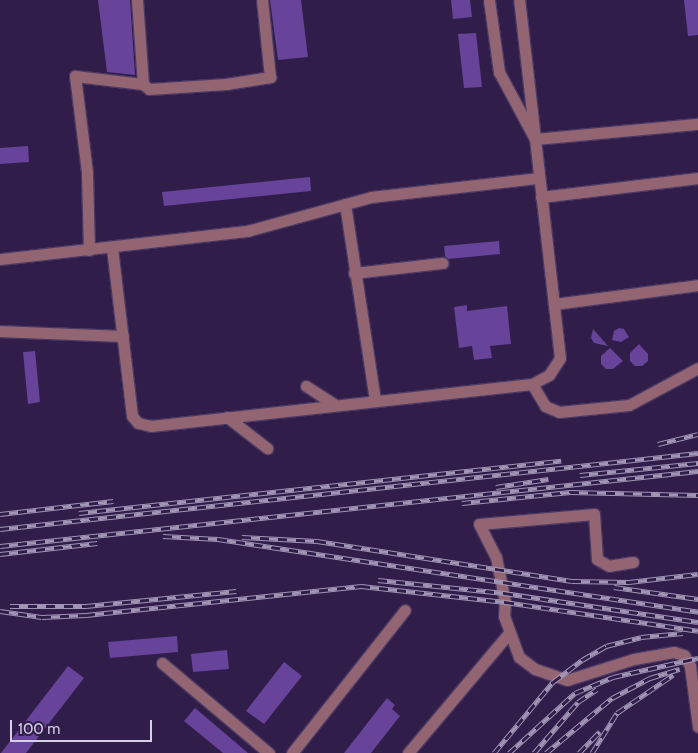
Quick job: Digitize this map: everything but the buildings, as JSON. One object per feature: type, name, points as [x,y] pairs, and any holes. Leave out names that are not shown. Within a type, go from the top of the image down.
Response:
[{"type":"street","points":[[137,0],[143,84]]},
{"type":"street","points":[[89,250],[87,172],[75,76],[143,84],[149,89],[226,84],[270,77],[262,0]]},
{"type":"street","points":[[489,0],[499,72],[535,139]]},
{"type":"street","points":[[112,248],[132,416],[138,423],[151,426],[375,399],[532,384],[549,375],[560,358],[519,0]]},
{"type":"street","points":[[535,139],[698,124]]},
{"type":"street","points":[[0,259],[112,248],[247,231],[371,197],[539,178]]},
{"type":"street","points":[[541,197],[698,178]]},
{"type":"street","points":[[345,204],[354,273],[375,399]]},
{"type":"street","points":[[354,273],[442,263]]},
{"type":"street","points":[[554,304],[698,285]]},
{"type":"street","points":[[0,331],[123,336]]},
{"type":"street","points":[[532,384],[545,406],[559,412],[629,405],[698,368]]},
{"type":"street","points":[[306,386],[334,404]]},
{"type":"street","points":[[227,417],[267,448]]},
{"type":"street","points":[[633,562],[610,566],[597,559],[594,514],[479,524],[498,564],[509,633],[519,657],[535,669],[567,680],[634,660],[674,652],[684,655],[690,666],[698,726]]},
{"type":"street","points":[[292,753],[405,610]]},
{"type":"street","points":[[408,753],[509,633]]},
{"type":"street","points":[[162,663],[269,753]]},
{"type":"railway","points":[[658,444],[698,434]]},
{"type":"railway","points":[[0,529],[698,453]]},
{"type":"railway","points":[[79,513],[561,461]]},
{"type":"railway","points":[[580,475],[698,463]]},
{"type":"railway","points":[[0,546],[698,471]]},
{"type":"railway","points":[[496,487],[548,479]]},
{"type":"railway","points":[[462,503],[570,492],[698,495]]},
{"type":"railway","points":[[0,514],[113,501]]},
{"type":"railway","points":[[163,536],[218,539],[698,612]]},
{"type":"railway","points":[[242,537],[317,541],[572,581],[629,582],[698,574]]},
{"type":"railway","points":[[0,554],[97,543]]},
{"type":"railway","points":[[378,580],[504,593],[698,622]]},
{"type":"railway","points":[[0,611],[42,617],[86,615],[361,586],[505,602],[698,631]]},
{"type":"railway","points":[[614,587],[698,599]]},
{"type":"railway","points":[[10,606],[86,606],[236,591]]},
{"type":"railway","points":[[494,753],[553,682],[582,660],[606,646],[641,637],[683,633]]},
{"type":"railway","points":[[509,753],[575,693],[613,677],[698,658]]},
{"type":"railway","points":[[546,753],[612,698],[650,678],[680,669]]},
{"type":"railway","points":[[592,753],[617,713],[673,675]]},
{"type":"railway","points":[[534,753],[578,702],[597,689]]},
{"type":"railway","points":[[579,753],[600,731]]}]
